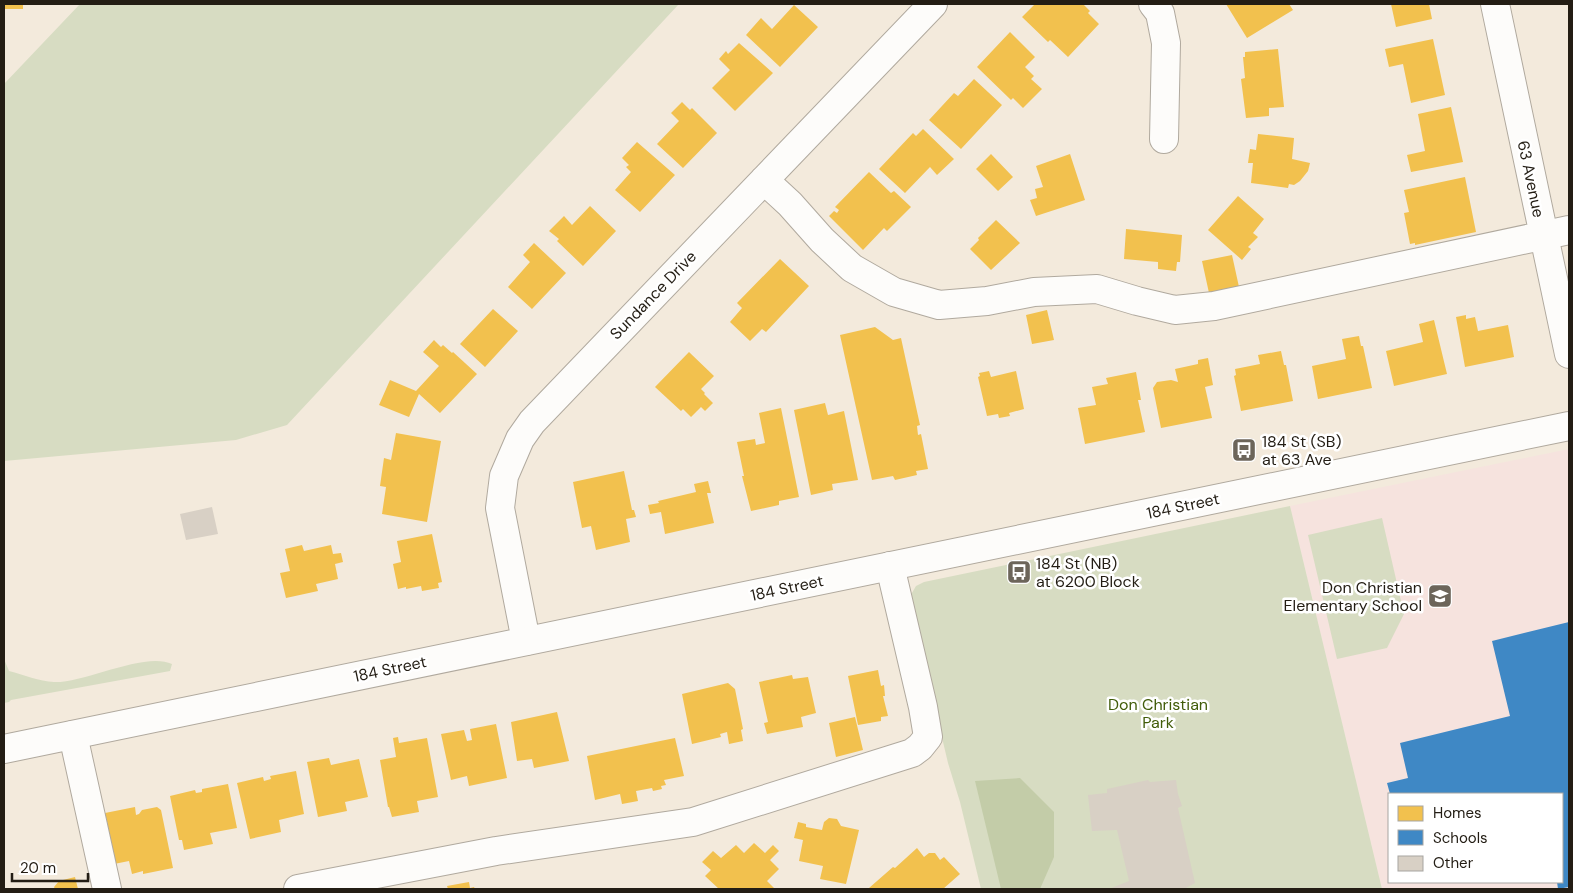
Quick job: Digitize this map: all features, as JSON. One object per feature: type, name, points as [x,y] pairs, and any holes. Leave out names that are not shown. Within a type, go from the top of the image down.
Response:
[{"type":"main road","name":"Sundance Drive","points":[[526,641],[500,508],[504,476],[520,439],[532,422],[932,4]]},
{"type":"main road","points":[[1153,4],[1160,13],[1166,43],[1164,139]]},
{"type":"main road","name":"63 Avenue","points":[[1495,4],[1556,233],[1569,354]]},
{"type":"main road","points":[[764,180],[852,268],[894,292],[939,305],[987,301],[1034,292],[1097,289],[1175,310],[1214,306],[1556,233]]},
{"type":"main road","name":"184 Street","points":[[4,748],[1569,426]]},
{"type":"main road","points":[[298,889],[496,851],[694,822],[912,753],[928,737],[923,707],[890,566]]},
{"type":"main road","points":[[72,735],[107,889]]},
{"type":"shaded area","name":"Don Christian Elementary School","points":[[1569,449],[1569,889],[1382,889],[1290,506]]},
{"type":"green space","points":[[80,4],[679,4],[287,425],[236,440],[4,461],[4,84]]},
{"type":"green space","name":"Don Christian Park","points":[[1290,506],[1382,889],[981,889],[960,802],[948,763],[909,598],[916,586],[924,582]]},
{"type":"green space","points":[[1382,518],[1404,614],[1387,648],[1337,659],[1308,535]]},
{"type":"green space","points":[[4,659],[9,671],[54,682],[82,678],[147,661],[160,661],[172,664],[170,671],[11,700],[4,703]]},
{"type":"green space","points":[[1020,778],[1054,812],[1054,857],[1040,889],[1001,889],[975,781]]},
{"type":"building: Homes","points":[[4,4],[23,4],[23,9],[4,9]]},
{"type":"building: Homes","points":[[1035,4],[1083,4],[1090,11],[1088,13],[1099,24],[1068,57],[1050,40],[1048,42],[1022,17]]},
{"type":"building: Homes","points":[[1226,4],[1289,4],[1293,10],[1247,38]]},
{"type":"building: Homes","points":[[1391,4],[1429,4],[1432,19],[1396,27]]},
{"type":"building: Homes","points":[[794,5],[818,27],[780,67],[746,35],[761,18],[772,29]]},
{"type":"building: Homes","points":[[1010,32],[1035,57],[1025,67],[1034,76],[1031,79],[1042,89],[1023,108],[1013,98],[1011,100],[977,67]]},
{"type":"building: Homes","points":[[1433,39],[1445,95],[1411,103],[1403,64],[1389,67],[1385,49]]},
{"type":"building: Homes","points":[[739,43],[773,73],[735,111],[712,88],[730,70],[719,59],[726,51],[728,54]]},
{"type":"building: Homes","points":[[1278,49],[1284,107],[1269,108],[1269,116],[1246,118],[1241,79],[1245,78],[1243,57],[1245,57],[1245,52]]},
{"type":"building: Homes","points":[[974,79],[1002,105],[961,149],[929,120],[954,93],[958,96]]},
{"type":"building: Homes","points":[[682,102],[690,110],[692,108],[717,133],[683,168],[657,144],[679,121],[671,113]]},
{"type":"building: Homes","points":[[1451,107],[1463,162],[1411,172],[1407,155],[1425,151],[1418,114]]},
{"type":"building: Homes","points":[[923,129],[954,159],[937,175],[930,167],[905,193],[879,169],[913,133],[916,136]]},
{"type":"building: Homes","points":[[1258,134],[1294,138],[1292,159],[1310,163],[1308,171],[1300,181],[1294,185],[1289,184],[1288,188],[1251,183],[1253,163],[1248,163],[1250,149],[1256,150]]},
{"type":"building: Homes","points":[[637,142],[675,175],[640,212],[615,190],[631,172],[626,167],[629,165],[622,158]]},
{"type":"building: Homes","points":[[991,154],[1013,177],[998,191],[976,169]]},
{"type":"building: Homes","points":[[1070,154],[1085,200],[1036,216],[1030,200],[1037,198],[1035,189],[1043,187],[1036,166]]},
{"type":"building: Homes","points":[[869,172],[891,193],[894,191],[911,207],[887,231],[884,228],[863,250],[829,216],[834,211],[837,213],[839,210],[835,207]]},
{"type":"building: Homes","points":[[1465,177],[1476,232],[1415,245],[1415,243],[1410,244],[1404,213],[1409,212],[1404,190]]},
{"type":"building: Homes","points":[[1238,196],[1264,219],[1253,233],[1258,237],[1248,247],[1251,249],[1242,260],[1208,230]]},
{"type":"building: Homes","points":[[590,206],[616,231],[583,266],[557,241],[559,239],[549,231],[564,216],[572,225]]},
{"type":"building: Homes","points":[[996,220],[1020,243],[991,270],[970,249]]},
{"type":"building: Homes","points":[[1126,229],[1182,235],[1180,262],[1177,262],[1176,271],[1158,269],[1158,262],[1124,259]]},
{"type":"building: Homes","points":[[534,243],[566,273],[532,309],[508,287],[530,262],[523,255]]},
{"type":"building: Homes","points":[[1232,255],[1239,287],[1209,293],[1202,261]]},
{"type":"building: Homes","points":[[780,259],[809,286],[766,332],[762,329],[750,341],[730,322],[742,308],[737,303]]},
{"type":"building: Homes","points":[[493,309],[518,331],[485,367],[460,344]]},
{"type":"building: Homes","points":[[1047,310],[1054,340],[1032,344],[1026,315]]},
{"type":"building: Homes","points":[[1466,315],[1466,319],[1475,317],[1478,331],[1508,325],[1514,357],[1465,367],[1456,317]]},
{"type":"building: Homes","points":[[1434,320],[1447,374],[1394,386],[1386,351],[1423,342],[1419,324]]},
{"type":"building: Homes","points":[[875,327],[893,340],[901,338],[920,425],[917,426],[918,435],[921,434],[928,469],[916,471],[917,475],[895,480],[893,476],[872,480],[840,335]]},
{"type":"building: Homes","points":[[1359,336],[1372,388],[1318,399],[1312,366],[1346,359],[1342,339]]},
{"type":"building: Homes","points":[[434,340],[441,347],[443,345],[453,352],[477,374],[440,413],[419,394],[409,417],[379,405],[390,380],[416,391],[439,366],[423,352]]},
{"type":"building: Homes","points":[[1281,351],[1284,365],[1286,365],[1293,401],[1241,411],[1234,376],[1236,375],[1235,369],[1260,364],[1258,355]]},
{"type":"building: Homes","points":[[689,352],[714,376],[701,389],[713,403],[705,411],[701,407],[691,417],[683,409],[681,411],[655,387]]},
{"type":"building: Homes","points":[[1208,358],[1213,385],[1205,387],[1212,418],[1161,428],[1153,388],[1157,382],[1171,380],[1178,382],[1175,369],[1198,364],[1198,360]]},
{"type":"building: Homes","points":[[989,371],[991,377],[1016,371],[1024,409],[1009,413],[1010,416],[999,418],[998,414],[987,416],[978,377],[980,376],[979,373]]},
{"type":"building: Homes","points":[[1136,372],[1141,400],[1138,400],[1145,432],[1085,444],[1078,408],[1096,405],[1092,387],[1108,384],[1106,378]]},
{"type":"building: Homes","points":[[825,403],[828,415],[844,411],[858,480],[832,484],[833,490],[811,495],[794,410]]},
{"type":"building: Homes","points":[[781,408],[799,497],[779,501],[779,505],[751,511],[742,476],[744,476],[737,442],[755,439],[756,445],[765,443],[759,413]]},
{"type":"building: Homes","points":[[396,433],[441,441],[427,522],[382,514],[386,487],[380,486],[384,458],[391,460]]},
{"type":"building: Homes","points":[[624,471],[632,510],[634,510],[636,517],[626,519],[630,542],[596,550],[591,526],[582,528],[573,482]]},
{"type":"building: Homes","points":[[708,481],[711,493],[707,493],[714,523],[665,534],[661,512],[650,514],[648,505],[696,492],[694,484]]},
{"type":"building: Homes","points":[[432,534],[442,582],[438,583],[439,588],[422,591],[421,586],[398,589],[393,564],[401,562],[397,541]]},
{"type":"building: Homes","points":[[302,545],[304,551],[331,545],[333,554],[341,553],[343,562],[335,564],[338,579],[316,584],[318,591],[286,598],[280,573],[290,571],[285,549]]},
{"type":"building: Homes","points":[[878,670],[881,686],[884,685],[885,696],[883,696],[888,716],[881,717],[881,721],[858,725],[848,676]]},
{"type":"building: Homes","points":[[792,675],[793,679],[808,677],[816,713],[801,717],[803,727],[767,734],[764,723],[768,722],[759,682]]},
{"type":"building: Homes","points":[[728,683],[735,689],[743,729],[741,730],[743,741],[729,744],[727,732],[720,734],[721,737],[692,744],[682,694]]},
{"type":"building: Homes","points":[[557,712],[569,761],[534,768],[532,759],[517,761],[511,722]]},
{"type":"building: Homes","points":[[855,717],[863,750],[836,757],[829,723]]},
{"type":"building: Homes","points":[[496,724],[507,778],[469,786],[467,776],[451,780],[441,734],[464,730],[467,741],[472,740],[470,729]]},
{"type":"building: Homes","points":[[398,737],[399,743],[427,738],[438,797],[417,801],[419,812],[392,817],[388,807],[380,760],[396,757],[393,738]]},
{"type":"building: Homes","points":[[675,738],[684,776],[664,780],[666,785],[661,786],[662,789],[653,791],[652,788],[636,791],[638,801],[622,804],[620,794],[595,800],[587,756]]},
{"type":"building: Homes","points":[[329,758],[331,765],[359,759],[368,797],[345,802],[347,811],[318,817],[307,762]]},
{"type":"building: Homes","points":[[296,771],[304,814],[279,820],[281,832],[250,839],[237,783],[263,777],[264,781],[271,779],[270,776]]},
{"type":"building: Homes","points":[[228,784],[237,828],[210,833],[213,844],[184,850],[182,840],[179,840],[170,796],[195,790],[196,793],[202,792],[202,789]]},
{"type":"building: Homes","points":[[135,807],[136,815],[142,810],[157,807],[161,810],[173,868],[143,874],[143,871],[132,874],[129,861],[114,864],[105,826],[108,826],[105,813]]},
{"type":"building: Homes","points":[[829,818],[837,819],[841,826],[859,830],[846,884],[820,879],[823,866],[799,861],[803,840],[794,838],[798,822],[806,824],[806,827],[822,830],[824,822]]},
{"type":"building: Homes","points":[[754,843],[765,853],[773,845],[779,851],[770,860],[779,869],[767,881],[775,889],[719,889],[705,876],[711,870],[702,862],[713,851],[721,858],[736,845],[744,853]]},
{"type":"building: Homes","points":[[917,848],[924,857],[929,853],[935,853],[940,860],[944,857],[960,874],[943,889],[869,888],[893,867],[895,868]]},
{"type":"building: Homes","points":[[75,877],[78,889],[55,889],[54,887],[59,881]]},
{"type":"building: Homes","points":[[469,882],[470,888],[474,887],[475,889],[448,889],[447,886]]},
{"type":"building: Schools","points":[[1569,622],[1569,887],[1558,889],[1557,883],[1563,883],[1563,793],[1390,793],[1387,783],[1408,778],[1400,743],[1510,716],[1492,641]]},
{"type":"building: Other","points":[[212,507],[218,534],[186,540],[180,514]]},
{"type":"building: Other","points":[[1148,780],[1150,782],[1176,780],[1182,806],[1178,808],[1195,883],[1184,889],[1109,889],[1129,881],[1117,830],[1092,831],[1088,795],[1107,793],[1107,789]]},
{"type":"place","name":"184 St (SB) at 63 Ave","points":[[1244,450]]},
{"type":"place","name":"184 St (NB) at 6200 Block","points":[[1019,572]]},
{"type":"place","name":"Don Christian Elementary School","points":[[1440,596]]}]
